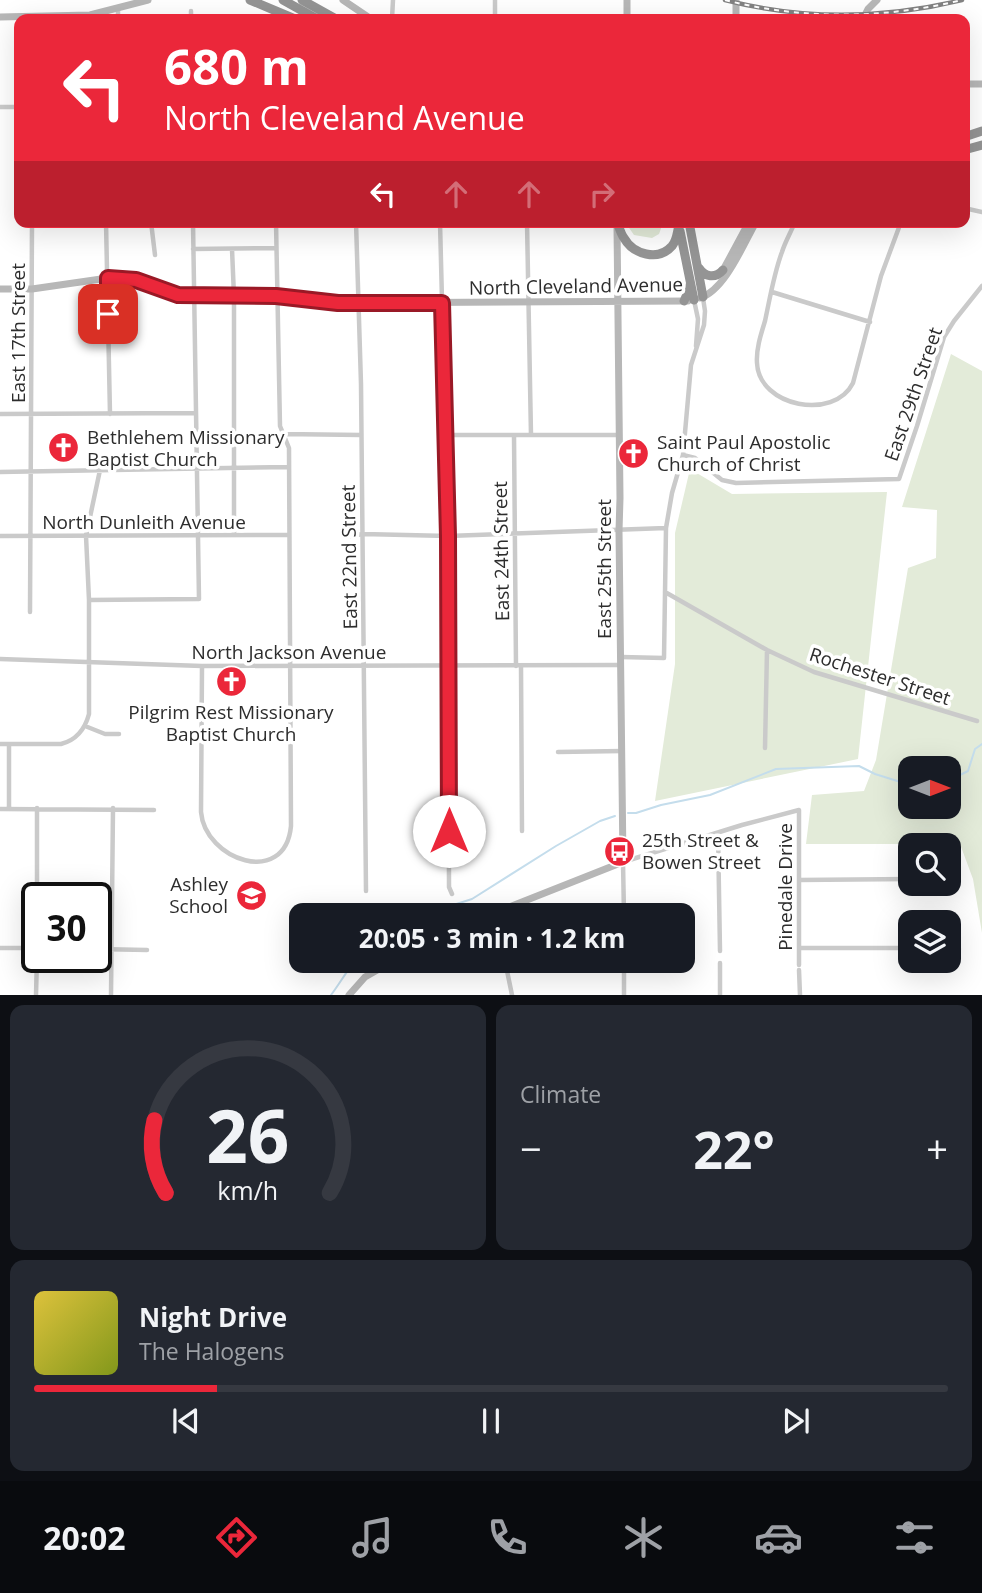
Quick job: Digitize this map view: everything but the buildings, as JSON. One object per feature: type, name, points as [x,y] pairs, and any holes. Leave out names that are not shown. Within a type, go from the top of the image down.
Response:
[{"type":"highway","points":[[250,0],[283,14]]},
{"type":"highway","points":[[283,0],[308,14]]},
{"type":"highway","points":[[302,0],[327,14]]},
{"type":"highway","points":[[619,228],[624,239],[631,246],[640,253],[653,255],[671,247],[677,238],[678,228]]},
{"type":"highway","points":[[680,228],[690,276],[699,299]]},
{"type":"highway","points":[[690,228],[697,264],[699,299]]},
{"type":"highway","points":[[697,264],[707,276],[714,276],[723,270]]},
{"type":"highway","points":[[684,301],[690,276]]},
{"type":"street","points":[[95,14],[148,0]]},
{"type":"street","points":[[343,0],[364,14]]},
{"type":"street","points":[[864,0],[868,9]]},
{"type":"street","points":[[866,14],[877,0]]},
{"type":"street","points":[[118,9],[118,14]]},
{"type":"street","name":"East 17th Street","points":[[30,612],[32,228]]},
{"type":"street","points":[[106,228],[110,414]]},
{"type":"street","points":[[152,228],[155,256]]},
{"type":"street","points":[[89,600],[200,599],[193,228]]},
{"type":"street","points":[[202,666],[203,823],[213,840],[225,851],[243,860],[258,862],[272,859],[287,844],[290,832],[289,448],[280,426],[276,228]]},
{"type":"street","name":"East 22nd Street","points":[[356,228],[365,666],[366,891]]},
{"type":"street","points":[[440,228],[448,536],[449,887],[452,894]]},
{"type":"street","points":[[527,228],[530,435]]},
{"type":"street","name":"East 25th Street","points":[[617,228],[624,903]]},
{"type":"street","points":[[699,299],[716,282],[746,228]]},
{"type":"street","points":[[699,299],[714,291],[724,279],[752,228]]},
{"type":"street","points":[[793,228],[781,253],[758,346],[757,363],[759,375],[765,385],[780,396],[800,403],[819,405],[833,402],[845,394],[853,383],[881,276],[899,228]]},
{"type":"street","points":[[193,249],[276,248]]},
{"type":"street","points":[[232,249],[233,535]]},
{"type":"street","name":"North Cleveland Avenue","points":[[0,289],[32,289],[108,278],[136,280],[178,295],[276,296],[318,302],[699,299]]},
{"type":"street","name":"East 29th Street","points":[[684,455],[695,458],[722,480],[736,483],[899,479],[944,337],[982,286]]},
{"type":"street","points":[[772,292],[870,321]]},
{"type":"street","points":[[665,592],[666,528],[672,492],[684,455],[689,377],[704,325],[705,311],[699,299]]},
{"type":"street","points":[[0,414],[196,413]]},
{"type":"street","points":[[282,434],[361,435]]},
{"type":"street","points":[[446,435],[619,435]]},
{"type":"street","name":"East 24th Street","points":[[514,435],[522,831]]},
{"type":"street","points":[[0,472],[289,467]]},
{"type":"street","points":[[0,744],[66,743],[85,726],[89,714],[86,536],[100,470]]},
{"type":"street","points":[[350,536],[448,536],[666,528]]},
{"type":"street","name":"North Dunleith Avenue","points":[[0,536],[289,535]]},
{"type":"street","name":"Rochester Street","points":[[665,592],[767,650],[814,672],[977,721]]},
{"type":"street","name":"North Jackson Avenue","points":[[0,659],[202,666],[519,666],[664,658],[665,592]]},
{"type":"street","points":[[765,748],[767,650]]},
{"type":"street","points":[[85,726],[105,734],[119,734]]},
{"type":"street","points":[[9,744],[9,809]]},
{"type":"street","points":[[558,752],[622,751]]},
{"type":"street","points":[[0,808],[154,810]]},
{"type":"street","points":[[37,808],[37,882]]},
{"type":"street","points":[[113,808],[112,950],[147,950]]},
{"type":"street","name":"Pinedale Drive","points":[[718,833],[799,810],[800,995]]},
{"type":"street","points":[[522,903],[623,862],[718,833],[720,951]]},
{"type":"street","points":[[799,880],[898,879]]},
{"type":"street","points":[[0,948],[21,948]]},
{"type":"street","points":[[799,948],[898,948]]},
{"type":"street","points":[[720,963],[720,995]]},
{"type":"street","points":[[36,995],[37,973]]},
{"type":"street","points":[[111,973],[111,995]]},
{"type":"street","points":[[349,995],[372,973]]},
{"type":"street","points":[[507,973],[512,995]]},
{"type":"street","points":[[624,973],[624,995]]},
{"type":"green space","points":[[629,228],[661,228],[659,234],[652,238],[634,235]]},
{"type":"green space","points":[[951,354],[982,371],[982,933],[973,879],[961,847],[961,833],[898,833],[898,844],[806,844],[812,795],[864,791],[876,760],[908,568],[936,558],[937,510],[902,507]]},
{"type":"green space","points":[[690,469],[732,494],[887,492],[858,759],[655,801],[675,664],[675,533]]},
{"type":"waterway","points":[[961,774],[968,771],[975,749],[982,744]]},
{"type":"waterway","points":[[628,813],[710,795],[776,769],[859,766],[898,781]]},
{"type":"waterway","points":[[459,903],[472,899],[600,821],[615,816]]},
{"type":"waterway","points":[[331,995],[347,973]]},
{"type":"railway","points":[[725,0],[754,7],[814,14]]},
{"type":"railway","points":[[873,14],[962,0]]},
{"type":"place","name":"Bethlehem Missionary Baptist Church","points":[[64,448]]},
{"type":"place","name":"Saint Paul Apostolic Church of Christ","points":[[634,453]]},
{"type":"place","name":"Pilgrim Rest Missionary Baptist Church","points":[[231,681]]},
{"type":"place","name":"25th Street & Bowen Street","points":[[619,851]]},
{"type":"place","name":"Ashley School","points":[[251,895]]},
{"type":"route","points":[[108,314],[108,278],[136,280],[178,295],[276,296],[338,303],[442,303],[448,536],[449,831]]}]
